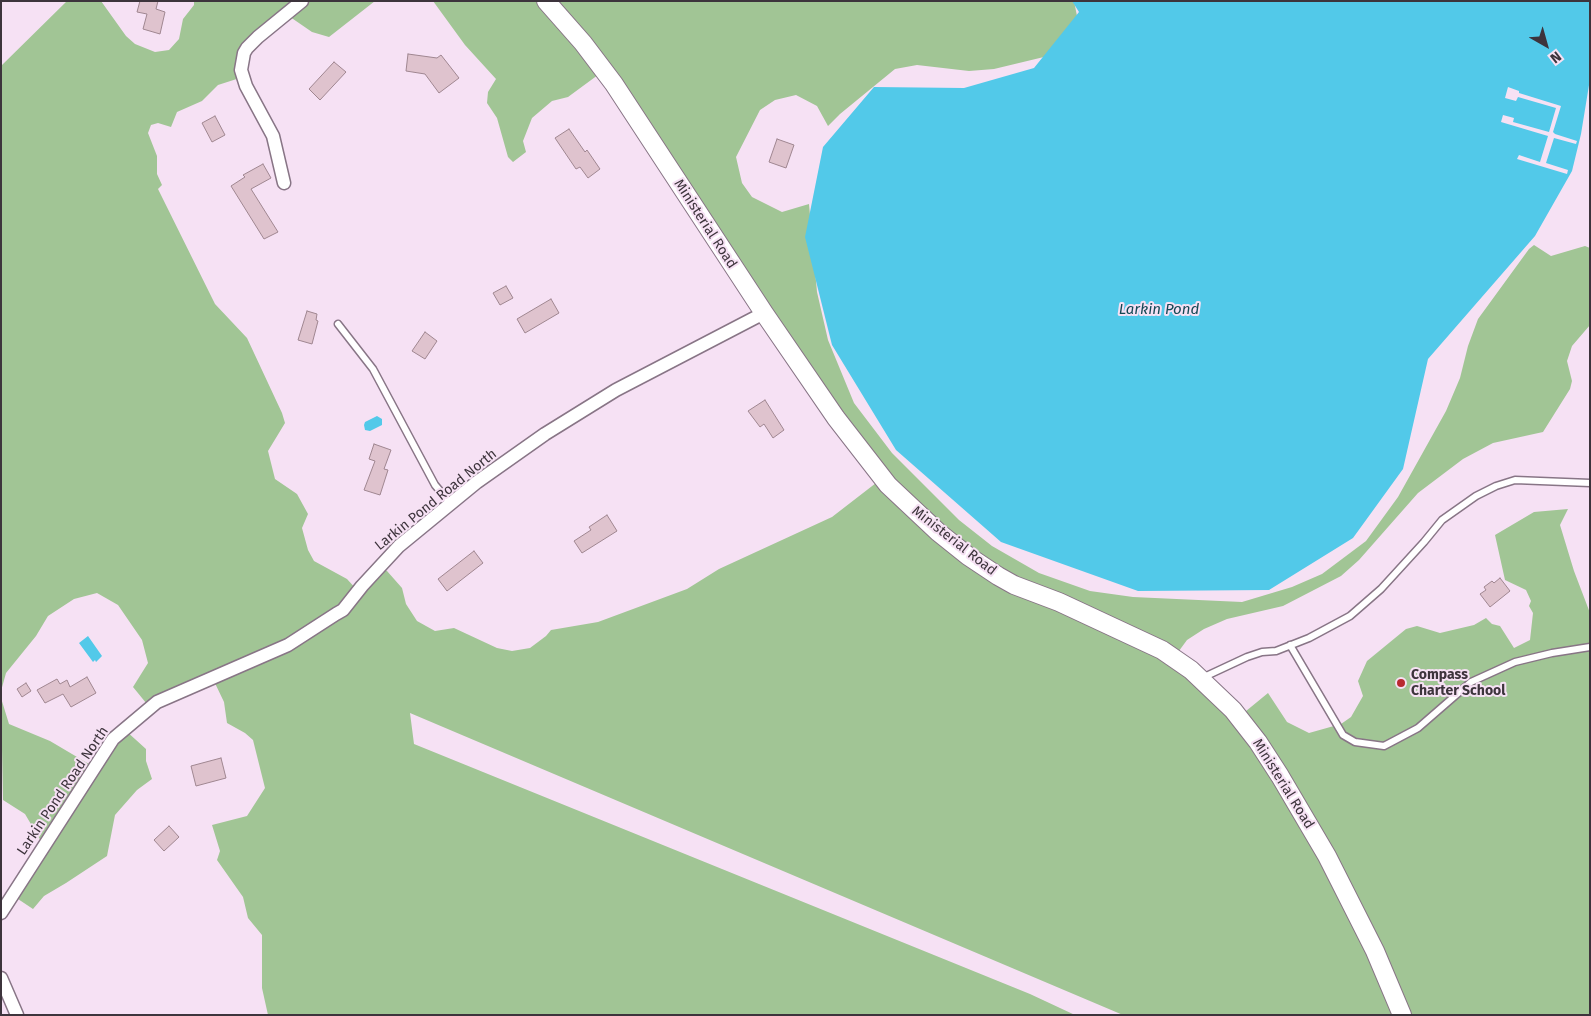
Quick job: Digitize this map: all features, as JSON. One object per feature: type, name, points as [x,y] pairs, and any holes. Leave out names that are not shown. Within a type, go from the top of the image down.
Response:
[{"type":"main road","name":"Ministerial Road","points":[[546,1],[583,43],[614,84],[764,313],[836,418],[888,485],[938,532],[968,556],[998,576],[1014,585],[1059,602],[1145,642],[1177,660],[1201,679],[1233,710],[1258,742],[1280,776],[1326,856],[1376,951],[1402,1015]]},
{"type":"street","points":[[284,183],[273,136],[246,86],[242,70],[244,54],[247,48],[258,36],[302,1]]},
{"type":"street","name":"Larkin Pond Road North","points":[[1,913],[106,748],[120,732],[157,702],[288,645],[343,610],[362,586],[394,552],[477,482],[545,434],[616,390],[764,313]]},
{"type":"street","points":[[1,978],[17,1015]]},
{"type":"lane","points":[[338,324],[373,369],[435,485],[451,504]]},
{"type":"lane","points":[[1201,679],[1247,657],[1262,652],[1276,651],[1309,638],[1350,616],[1387,582],[1442,520],[1476,496],[1515,480],[1590,483]]},
{"type":"lane","points":[[1290,646],[1342,735],[1355,742],[1384,746],[1418,728],[1471,682],[1515,662],[1552,653],[1590,648]]},
{"type":"green space","points":[[67,1],[101,1],[126,36],[135,44],[155,52],[169,50],[179,39],[183,19],[194,5],[194,1],[375,1],[329,37],[312,32],[280,10],[268,21],[251,43],[246,76],[218,85],[202,101],[177,112],[171,127],[158,123],[151,125],[148,133],[157,156],[157,174],[162,185],[158,189],[215,304],[247,338],[282,413],[285,423],[268,451],[275,479],[297,494],[308,514],[302,528],[308,550],[314,561],[347,579],[358,591],[381,568],[387,571],[402,588],[406,604],[417,621],[435,631],[454,628],[497,648],[512,651],[530,648],[551,630],[598,622],[687,589],[719,569],[832,517],[876,483],[602,72],[568,97],[552,101],[532,118],[523,141],[526,152],[513,162],[508,157],[497,118],[487,103],[488,92],[496,79],[465,45],[433,1],[1074,1],[1078,21],[1048,56],[994,69],[969,71],[917,65],[895,69],[828,126],[817,106],[796,95],[775,100],[760,110],[736,157],[742,183],[752,197],[782,212],[809,204],[817,292],[828,340],[854,403],[892,453],[959,520],[992,546],[1039,573],[1090,591],[1133,597],[1242,602],[1292,587],[1322,574],[1366,541],[1398,497],[1446,411],[1460,378],[1468,346],[1478,319],[1529,249],[1534,245],[1551,256],[1585,246],[1590,248],[1590,325],[1572,346],[1567,361],[1572,381],[1570,389],[1543,432],[1493,443],[1463,459],[1418,493],[1359,560],[1341,576],[1283,606],[1227,619],[1204,629],[1187,640],[1176,655],[1240,716],[1268,693],[1287,722],[1309,733],[1341,724],[1351,717],[1363,696],[1358,681],[1367,661],[1406,629],[1417,626],[1440,633],[1474,625],[1486,618],[1492,624],[1500,626],[1514,648],[1530,640],[1533,613],[1529,606],[1531,601],[1526,590],[1505,580],[1495,535],[1534,512],[1568,509],[1560,525],[1574,571],[1590,613],[1590,1015],[1123,1015],[410,713],[414,744],[1030,994],[1075,1015],[268,1015],[262,988],[262,935],[248,918],[243,897],[217,860],[220,851],[212,825],[247,816],[265,788],[253,740],[227,723],[224,702],[213,679],[151,709],[133,687],[148,663],[142,640],[118,605],[97,593],[74,599],[48,616],[36,636],[6,673],[1,691],[1,66]]},
{"type":"green space","points":[[1,698],[9,724],[50,741],[94,767],[125,730],[146,749],[146,761],[152,779],[137,790],[115,815],[107,856],[44,896],[33,909],[15,897],[45,848],[25,814],[3,800]]},
{"type":"water","name":"Larkin Pond","points":[[1072,1],[1590,1],[1590,79],[1581,134],[1572,171],[1535,236],[1428,359],[1403,469],[1353,538],[1269,590],[1138,591],[1001,542],[896,450],[832,345],[805,237],[823,147],[874,87],[964,88],[1034,68],[1079,12]]},
{"type":"water","points":[[377,416],[382,419],[382,425],[370,431],[365,430],[365,422]]},
{"type":"water","points":[[88,636],[102,656],[96,662],[95,660],[93,662],[79,643]]},
{"type":"pier","points":[[1508,87],[1519,91],[1519,93],[1561,106],[1553,132],[1577,141],[1576,144],[1554,138],[1546,163],[1568,170],[1567,174],[1517,159],[1519,155],[1540,162],[1548,136],[1501,122],[1503,115],[1514,118],[1513,122],[1549,132],[1556,108],[1518,97],[1516,101],[1505,98]]},
{"type":"building","points":[[140,1],[158,1],[156,9],[165,12],[160,34],[143,29],[147,14],[137,12]]},
{"type":"building","points":[[408,54],[437,58],[441,55],[459,78],[439,93],[425,74],[406,71]]},
{"type":"building","points":[[334,62],[346,72],[320,100],[309,89]]},
{"type":"building","points":[[215,116],[225,135],[212,142],[202,123]]},
{"type":"building","points":[[569,129],[600,169],[588,178],[580,167],[576,169],[555,138]]},
{"type":"building","points":[[777,139],[794,145],[786,168],[769,162]]},
{"type":"building","points":[[263,164],[271,178],[251,189],[278,232],[264,239],[231,186],[245,177],[243,175]]},
{"type":"building","points":[[506,286],[513,298],[500,305],[493,293]]},
{"type":"building","points":[[551,299],[559,313],[525,333],[517,319]]},
{"type":"building","points":[[307,311],[317,314],[316,320],[318,321],[312,344],[298,340]]},
{"type":"building","points":[[425,332],[437,341],[425,359],[412,351]]},
{"type":"building","points":[[765,400],[784,430],[773,438],[764,424],[760,427],[748,411]]},
{"type":"building","points":[[374,444],[391,450],[384,469],[388,470],[380,495],[364,490],[375,461],[369,459]]},
{"type":"building","points":[[607,515],[617,531],[582,553],[574,541],[591,530],[589,527]]},
{"type":"building","points":[[474,551],[483,563],[447,591],[438,579]]},
{"type":"building","points":[[1500,578],[1510,591],[1490,607],[1480,594],[1486,590],[1484,587]]},
{"type":"building","points":[[87,677],[96,693],[71,707],[63,694],[45,703],[37,690],[57,679],[60,684],[67,680],[70,687]]},
{"type":"building","points":[[26,683],[31,691],[22,697],[17,689]]},
{"type":"building","points":[[221,758],[226,778],[196,786],[191,766]]},
{"type":"building","points":[[169,826],[179,837],[164,851],[154,840]]},
{"type":"place","name":"Compass Charter School","points":[[1401,683]]}]
